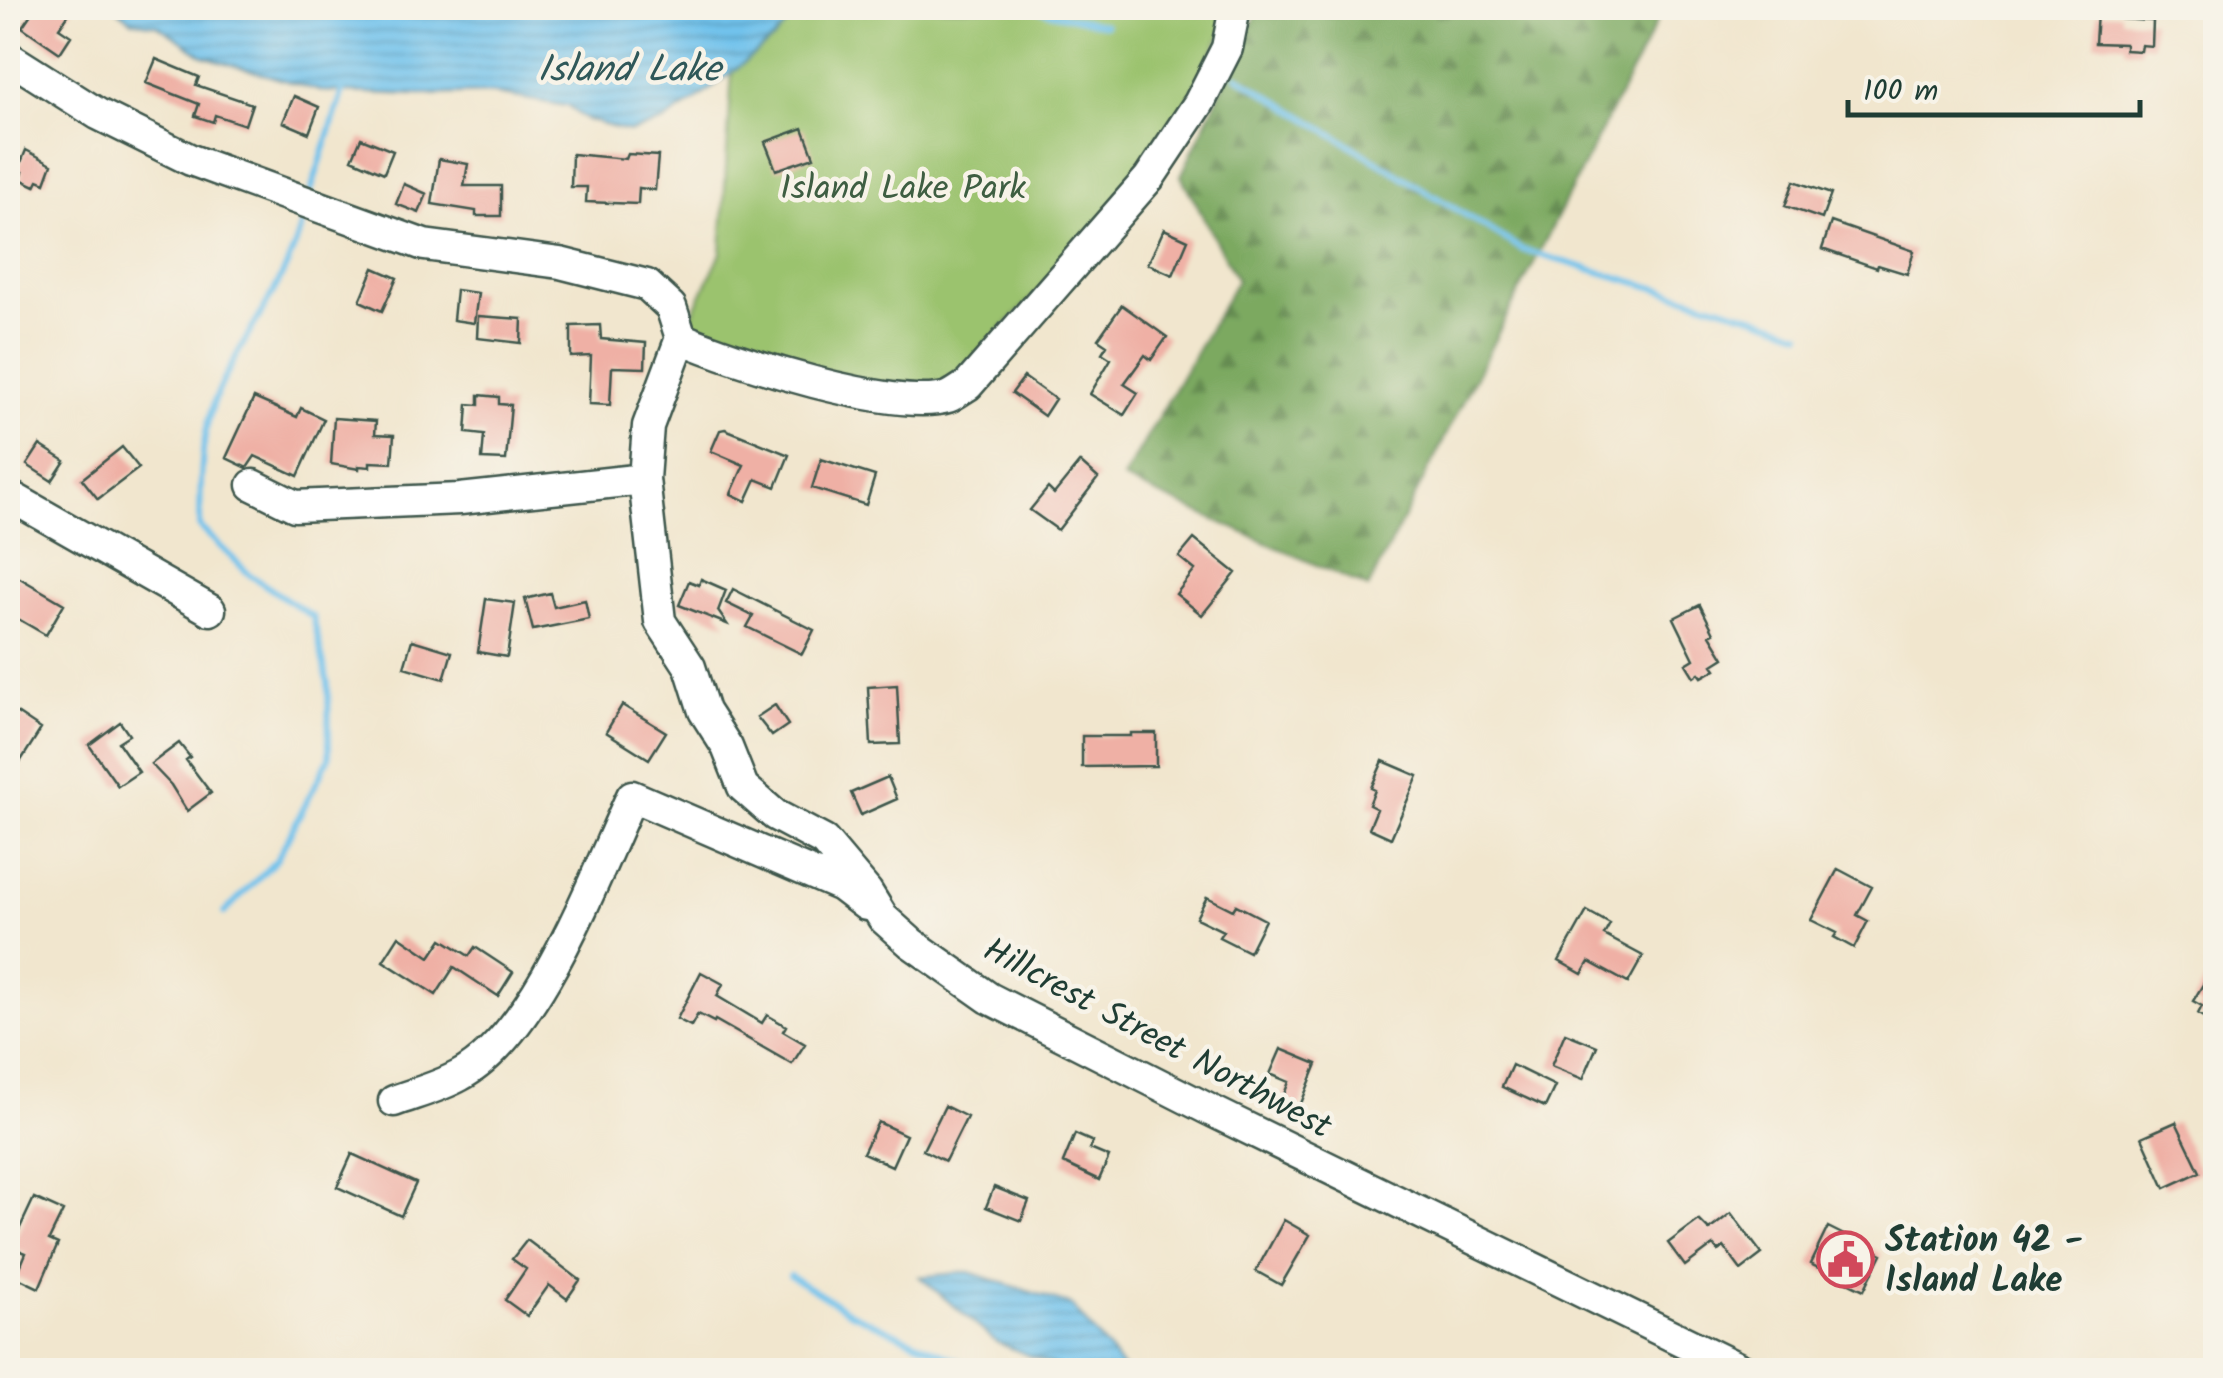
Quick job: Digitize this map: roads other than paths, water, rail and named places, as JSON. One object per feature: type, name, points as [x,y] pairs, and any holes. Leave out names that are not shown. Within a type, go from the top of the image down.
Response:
[{"type":"street","points":[[8,56],[98,114],[191,160],[424,245],[560,263],[646,285],[671,307],[682,338],[728,358],[885,396],[920,399],[950,396],[968,385],[1149,178],[1199,104],[1227,48],[1235,8]]},
{"type":"street","name":"Hillcrest Street Northwest","points":[[682,338],[648,426],[644,478],[660,621],[690,667],[704,711],[727,747],[743,788],[775,815],[824,840],[868,892],[883,918],[989,998],[1742,1370]]},
{"type":"street","points":[[254,485],[295,506],[460,499],[644,478]]},
{"type":"street","points":[[8,495],[210,610]]},
{"type":"street","points":[[394,1101],[462,1075],[522,1017],[543,985],[632,796],[841,886],[883,918]]},
{"type":"water","name":"Island Lake","points":[[116,8],[801,8],[773,40],[696,100],[663,122],[630,132],[587,120],[567,106],[491,93],[320,91],[204,56],[157,25],[132,21]]},
{"type":"water","points":[[969,1272],[1071,1305],[1125,1370],[1064,1370],[996,1342],[920,1277]]},
{"type":"waterway","points":[[1029,8],[1105,25]]},
{"type":"waterway","points":[[1237,76],[1523,250],[1802,333]]},
{"type":"waterway","points":[[311,191],[344,87]]},
{"type":"waterway","points":[[224,913],[277,859],[329,758],[328,683],[313,617],[250,575],[200,527],[202,457],[212,406],[289,261],[304,215]]},
{"type":"waterway","points":[[790,1276],[851,1313],[979,1370]]},
{"type":"place","name":"Station 42 - Island Lake","points":[[1846,1259]]},
{"type":"park label","name":"Island Lake Park","points":[[903,187]]}]
